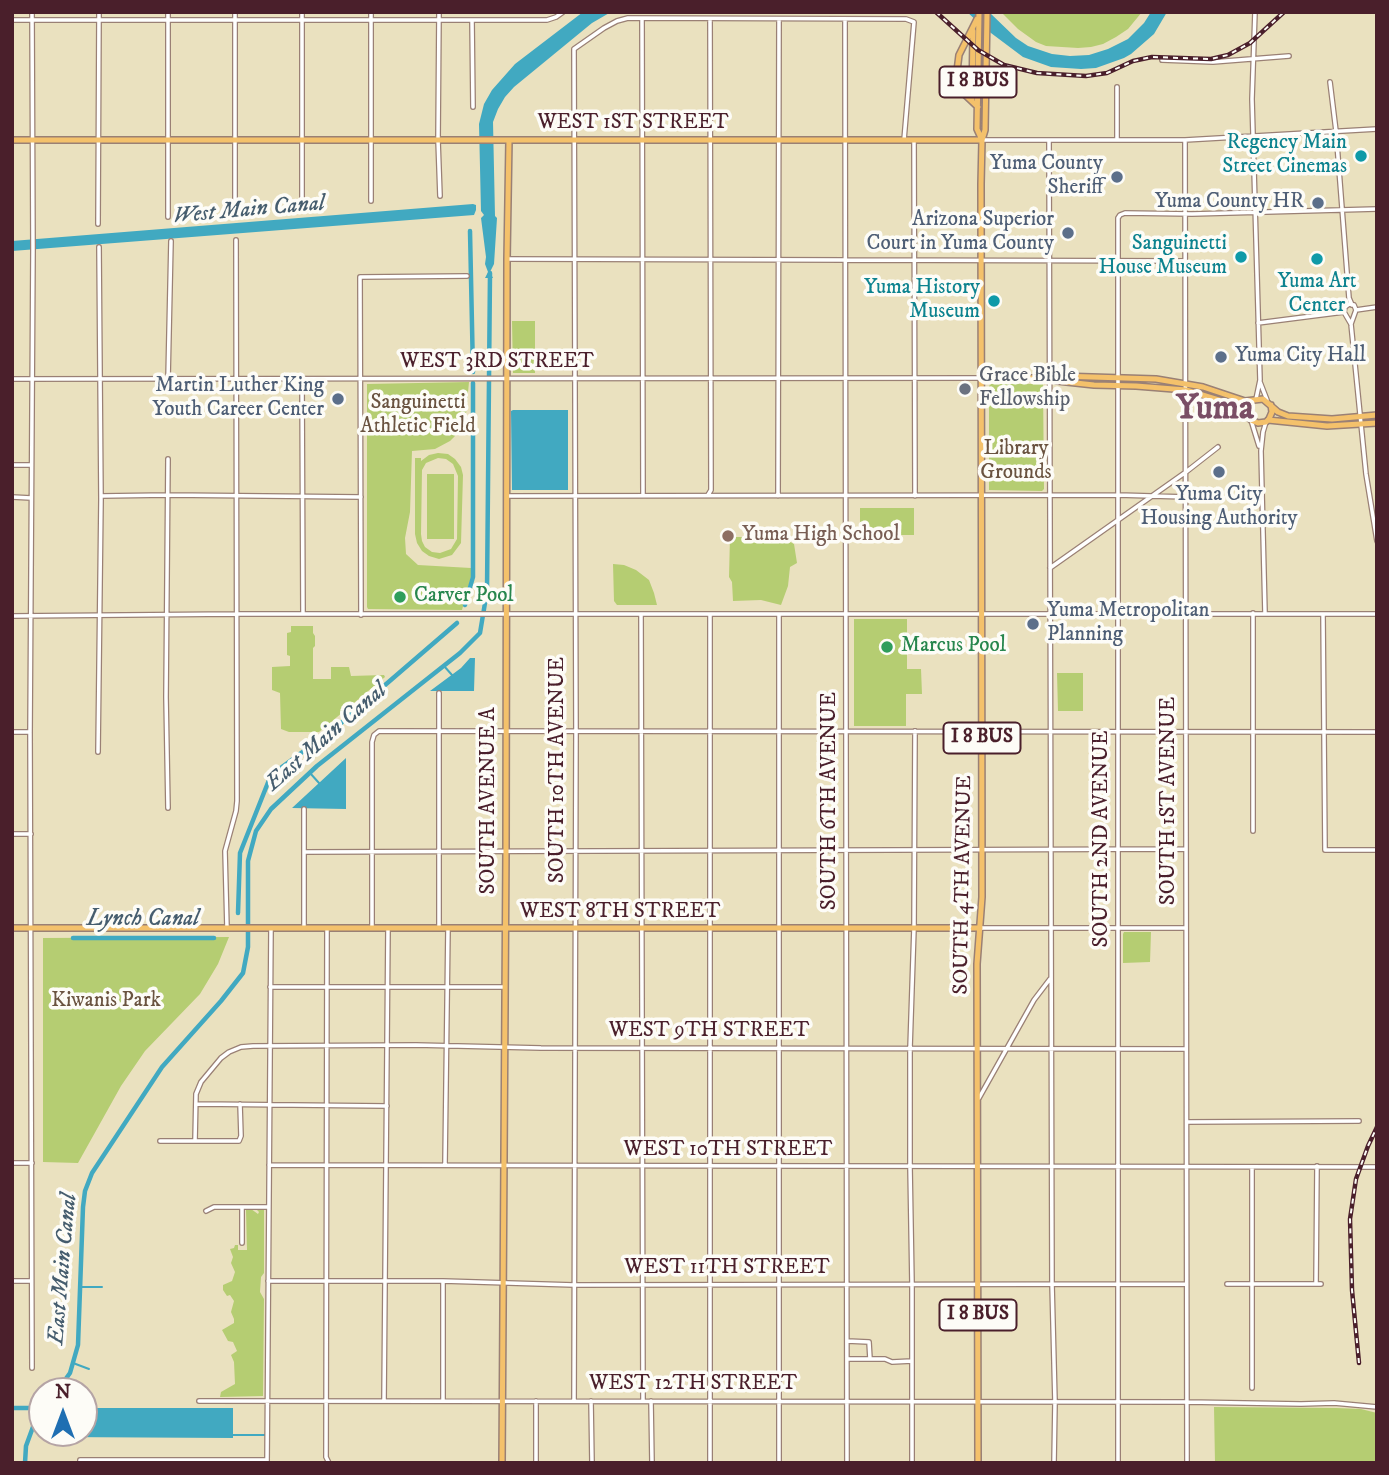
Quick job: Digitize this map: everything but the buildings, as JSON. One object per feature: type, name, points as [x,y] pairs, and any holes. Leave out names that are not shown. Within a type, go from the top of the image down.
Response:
[{"type":"main road","name":"I 8 BUS","points":[[978,12],[977,129],[982,140]]},
{"type":"main road","name":"I 8 BUS","points":[[982,140],[985,130],[987,12]]},
{"type":"main road","points":[[976,24],[959,55],[957,71],[959,87],[978,107]]},
{"type":"main road","points":[[972,100],[976,24]]},
{"type":"main road","name":"WEST 1ST STREET","points":[[12,140],[982,140]]},
{"type":"main road","name":"SOUTH AVENUE A","points":[[502,1463],[509,140]]},
{"type":"main road","name":"SOUTH 4TH AVENUE","points":[[978,1463],[977,953],[982,897],[982,140]]},
{"type":"main road","points":[[981,378],[1059,376],[1118,382],[1156,379],[1235,405],[1258,423],[1267,421],[1327,426],[1377,423]]},
{"type":"main road","points":[[1186,387],[1203,387],[1237,400],[1269,402],[1278,412],[1288,416],[1332,419],[1377,415]]},
{"type":"main road","points":[[1250,419],[1248,407],[1254,400]]},
{"type":"main road","points":[[1267,421],[1272,412],[1269,402]]},
{"type":"main road","name":"WEST 8TH STREET","points":[[12,928],[980,928]]},
{"type":"street","points":[[32,12],[32,1368]]},
{"type":"street","points":[[98,224],[99,12]]},
{"type":"street","points":[[167,12],[168,218]]},
{"type":"street","points":[[235,12],[235,212]]},
{"type":"street","points":[[302,12],[302,205]]},
{"type":"street","points":[[371,12],[371,201]]},
{"type":"street","points":[[439,12],[440,196]]},
{"type":"street","points":[[12,20],[547,20],[563,12]]},
{"type":"street","points":[[1254,400],[1259,380],[1253,137],[1255,12]]},
{"type":"street","points":[[643,496],[642,19],[906,19],[914,22],[904,140]]},
{"type":"street","name":"SOUTH 10TH AVENUE","points":[[575,1401],[574,50],[617,21],[642,19]]},
{"type":"street","points":[[708,495],[711,490],[710,19]]},
{"type":"street","points":[[778,496],[779,19]]},
{"type":"street","points":[[472,20],[473,107]]},
{"type":"street","name":"SOUTH 6TH AVENUE","points":[[845,20],[847,1463]]},
{"type":"street","points":[[1162,60],[1213,62],[1289,56]]},
{"type":"street","points":[[1330,82],[1349,298],[1356,310]]},
{"type":"street","points":[[1117,87],[1117,140]]},
{"type":"street","name":"WEST 1ST STREET","points":[[982,140],[1185,140],[1377,129]]},
{"type":"street","points":[[914,140],[915,496]]},
{"type":"street","points":[[1049,140],[1054,1463]]},
{"type":"street","name":"SOUTH 1ST AVENUE","points":[[1185,140],[1187,1463]]},
{"type":"street","points":[[1185,214],[1377,209]]},
{"type":"street","name":"SOUTH 2ND AVENUE","points":[[1118,1463],[1119,216],[1125,213],[1185,214]]},
{"type":"street","points":[[227,928],[225,851],[237,801],[236,240]]},
{"type":"street","points":[[168,379],[171,241]]},
{"type":"street","points":[[98,752],[101,496],[99,247]]},
{"type":"street","points":[[507,259],[1185,261]]},
{"type":"street","points":[[361,615],[360,277],[467,276]]},
{"type":"street","points":[[1349,298],[1346,306],[1351,324],[1366,474],[1377,541]]},
{"type":"street","points":[[1346,306],[1352,304]]},
{"type":"street","points":[[1258,323],[1348,314],[1377,307]]},
{"type":"street","name":"WEST 3RD STREET","points":[[12,379],[981,378]]},
{"type":"street","points":[[302,379],[303,615]]},
{"type":"street","points":[[1259,380],[1269,402]]},
{"type":"street","points":[[1250,419],[1261,451]]},
{"type":"street","points":[[1265,613],[1261,451],[1267,421]]},
{"type":"street","points":[[1050,568],[1118,522],[1218,447]]},
{"type":"street","points":[[168,458],[168,808]]},
{"type":"street","points":[[12,465],[31,465]]},
{"type":"street","points":[[101,496],[361,497]]},
{"type":"street","points":[[506,496],[1186,497]]},
{"type":"street","points":[[12,498],[31,498]]},
{"type":"street","points":[[1253,613],[1253,831]]},
{"type":"street","points":[[642,614],[643,1401]]},
{"type":"street","points":[[710,614],[710,1463]]},
{"type":"street","points":[[779,614],[779,1463]]},
{"type":"street","points":[[1323,614],[1325,850],[1377,850]]},
{"type":"street","points":[[12,616],[1377,614]]},
{"type":"street","points":[[439,693],[439,928]]},
{"type":"street","points":[[372,928],[372,742],[374,734],[379,731],[1377,732]]},
{"type":"street","points":[[912,1463],[910,1048],[914,928],[915,731]]},
{"type":"street","points":[[12,732],[30,732]]},
{"type":"street","points":[[304,809],[304,928]]},
{"type":"street","points":[[12,834],[31,834]]},
{"type":"street","points":[[304,852],[1186,849]]},
{"type":"street","points":[[80,1462],[267,1462],[271,928]]},
{"type":"street","points":[[327,928],[326,1457],[329,1463]]},
{"type":"street","points":[[384,1401],[388,928]]},
{"type":"street","points":[[445,1165],[448,928]]},
{"type":"street","name":"WEST 8TH STREET","points":[[980,928],[1186,928]]},
{"type":"street","points":[[978,1099],[1038,994],[1052,977]]},
{"type":"street","points":[[270,987],[505,987]]},
{"type":"street","name":"WEST 9TH STREET","points":[[196,1104],[196,1094],[201,1082],[221,1058],[233,1050],[269,1045],[1186,1049]]},
{"type":"street","points":[[195,1141],[196,1104],[387,1105]]},
{"type":"street","points":[[160,1141],[239,1141],[240,1104]]},
{"type":"street","points":[[1187,1122],[1360,1122]]},
{"type":"street","points":[[12,1163],[32,1163]]},
{"type":"street","name":"WEST 10TH STREET","points":[[269,1165],[1377,1167]]},
{"type":"street","points":[[1227,1284],[1318,1284],[1317,1166]]},
{"type":"street","points":[[1252,1167],[1252,1388]]},
{"type":"street","points":[[206,1211],[214,1207],[268,1207]]},
{"type":"street","points":[[242,1207],[242,1243]]},
{"type":"street","points":[[12,1281],[31,1281]]},
{"type":"street","name":"WEST 11TH STREET","points":[[268,1281],[574,1285],[1186,1284]]},
{"type":"street","points":[[443,1282],[443,1401]]},
{"type":"street","points":[[847,1341],[869,1342],[870,1359]]},
{"type":"street","points":[[847,1359],[912,1362]]},
{"type":"street","points":[[536,1401],[536,1463]]},
{"type":"street","points":[[591,1401],[592,1463]]},
{"type":"street","points":[[651,1401],[652,1463]]},
{"type":"street","name":"WEST 12TH STREET","points":[[199,1402],[1187,1402],[1334,1403],[1377,1407]]},
{"type":"green space","points":[[1001,12],[1142,12],[1128,29],[1116,37],[1103,44],[1078,48],[1046,46],[1036,42]]},
{"type":"green space","points":[[512,321],[535,321],[535,373],[513,373]]},
{"type":"green space","name":"Sanguinetti Athletic Field","points":[[469,382],[466,414],[455,436],[435,449],[412,451],[410,512],[405,538],[406,554],[418,565],[471,568],[462,610],[368,609],[367,384]]},
{"type":"green space","name":"Library Grounds","points":[[991,384],[1043,384],[1042,491],[989,490]]},
{"type":"green space","points":[[448,454],[461,467],[463,475],[461,543],[452,555],[439,559],[422,551],[415,534],[415,458],[421,458],[421,461],[429,455]],"holes":[[[438,458],[453,464],[458,476],[457,539],[451,549],[440,553],[432,552],[422,541],[422,470],[426,463]]]},
{"type":"green space","points":[[427,474],[454,474],[454,539],[427,539]]},
{"type":"green space","points":[[860,508],[914,508],[914,535],[860,535]]},
{"type":"green space","points":[[730,537],[785,539],[794,544],[797,563],[790,567],[788,586],[781,605],[761,600],[733,601],[732,582],[729,577]]},
{"type":"green space","points":[[613,564],[636,570],[649,580],[657,605],[617,605],[614,601]]},
{"type":"green space","points":[[854,619],[907,619],[907,669],[921,669],[922,694],[906,694],[906,726],[854,726]]},
{"type":"green space","points":[[291,626],[313,626],[313,679],[331,679],[331,667],[349,667],[351,676],[385,677],[319,732],[289,732],[281,729],[280,693],[272,690],[272,667],[290,666],[287,633],[291,632]]},
{"type":"green space","points":[[1057,673],[1083,673],[1083,711],[1058,711]]},
{"type":"green space","points":[[1124,932],[1151,932],[1150,962],[1123,963]]},
{"type":"green space","name":"Kiwanis Park","points":[[229,937],[218,964],[200,994],[145,1051],[121,1086],[78,1163],[43,1162],[43,938]]},
{"type":"green space","points":[[251,1209],[258,1214],[257,1210],[264,1210],[264,1273],[261,1277],[260,1292],[264,1299],[263,1396],[220,1397],[221,1392],[235,1384],[231,1355],[237,1351],[222,1330],[234,1323],[231,1312],[234,1301],[230,1295],[227,1296],[223,1285],[232,1281],[235,1272],[230,1249],[238,1245],[238,1250],[247,1250],[246,1210]]},
{"type":"green space","points":[[1214,1407],[1336,1408],[1377,1413],[1377,1463],[1215,1463]]},
{"type":"water","points":[[583,12],[611,12],[592,23],[514,87],[505,97],[493,122],[497,218],[494,264],[490,272],[493,278],[485,278],[488,272],[481,218],[484,215],[481,211],[479,124],[484,104],[492,90],[515,64]]},
{"type":"water","points":[[967,12],[989,12],[1028,46],[1052,54],[1070,56],[1089,55],[1108,49],[1128,39],[1151,12],[1167,12],[1154,34],[1131,54],[1096,68],[1081,69],[1051,67],[1023,57]]},
{"type":"water","points":[[476,205],[474,215],[12,251],[12,241]]},
{"type":"water","points":[[513,410],[568,410],[568,490],[512,490]]},
{"type":"water","points":[[470,658],[475,658],[474,691],[430,691],[461,668]]},
{"type":"water","points":[[346,758],[346,809],[292,808]]},
{"type":"water","points":[[98,1408],[233,1408],[233,1438],[98,1437]]},
{"type":"waterway","points":[[470,231],[473,372]]},
{"type":"waterway","name":"East Main Canal","points":[[67,1377],[78,1345],[85,1191],[92,1173],[162,1067],[243,973],[248,947],[248,861],[256,831],[271,809],[317,766],[460,653],[480,633],[487,591],[490,273]]},
{"type":"waterway","points":[[465,605],[473,577],[473,383]]},
{"type":"waterway","points":[[238,913],[240,853],[271,775],[334,729],[457,623]]},
{"type":"waterway","points":[[444,666],[452,675]]},
{"type":"waterway","points":[[310,773],[319,783]]},
{"type":"waterway","name":"Lynch Canal","points":[[73,938],[214,938]]},
{"type":"waterway","points":[[80,1287],[102,1287]]},
{"type":"waterway","points":[[73,1363],[89,1369]]},
{"type":"waterway","points":[[12,1408],[28,1408]]},
{"type":"waterway","points":[[233,1435],[266,1435]]},
{"type":"waterway","name":"East Main Canal","points":[[25,1463],[28,1441]]},
{"type":"railway","points":[[936,12],[978,50],[1004,65],[1037,73],[1086,76],[1107,73],[1133,61],[1152,57],[1211,59],[1228,55],[1250,43],[1284,12]]},
{"type":"railway","points":[[1359,1363],[1352,1290],[1350,1219],[1356,1179],[1377,1127]]},
{"type":"place","name":"Regency Main Street Cinemas","points":[[1361,156]]},
{"type":"place","name":"Yuma County Sheriff","points":[[1117,177]]},
{"type":"place","name":"Yuma County HR","points":[[1318,203]]},
{"type":"place","name":"Arizona Superior Court in Yuma County","points":[[1068,233]]},
{"type":"place","name":"Sanguinetti House Museum","points":[[1241,257]]},
{"type":"place","name":"Yuma Art Center","points":[[1317,259]]},
{"type":"place","name":"Yuma History Museum","points":[[994,301]]},
{"type":"place","name":"Yuma City Hall","points":[[1221,357]]},
{"type":"place","name":"Grace Bible Fellowship","points":[[965,389]]},
{"type":"place","name":"Martin Luther King Youth Career Center","points":[[338,399]]},
{"type":"place","name":"Yuma City Housing Authority","points":[[1219,472]]},
{"type":"place","name":"Yuma High School","points":[[728,536]]},
{"type":"place","name":"Carver Pool","points":[[400,597]]},
{"type":"place","name":"Yuma Metropolitan Planning","points":[[1033,624]]},
{"type":"place","name":"Marcus Pool","points":[[887,647]]},
{"type":"district","name":"Yuma","points":[[1215,411]]},
{"type":"water label","name":"West Main Canal","points":[[249,211]]}]
